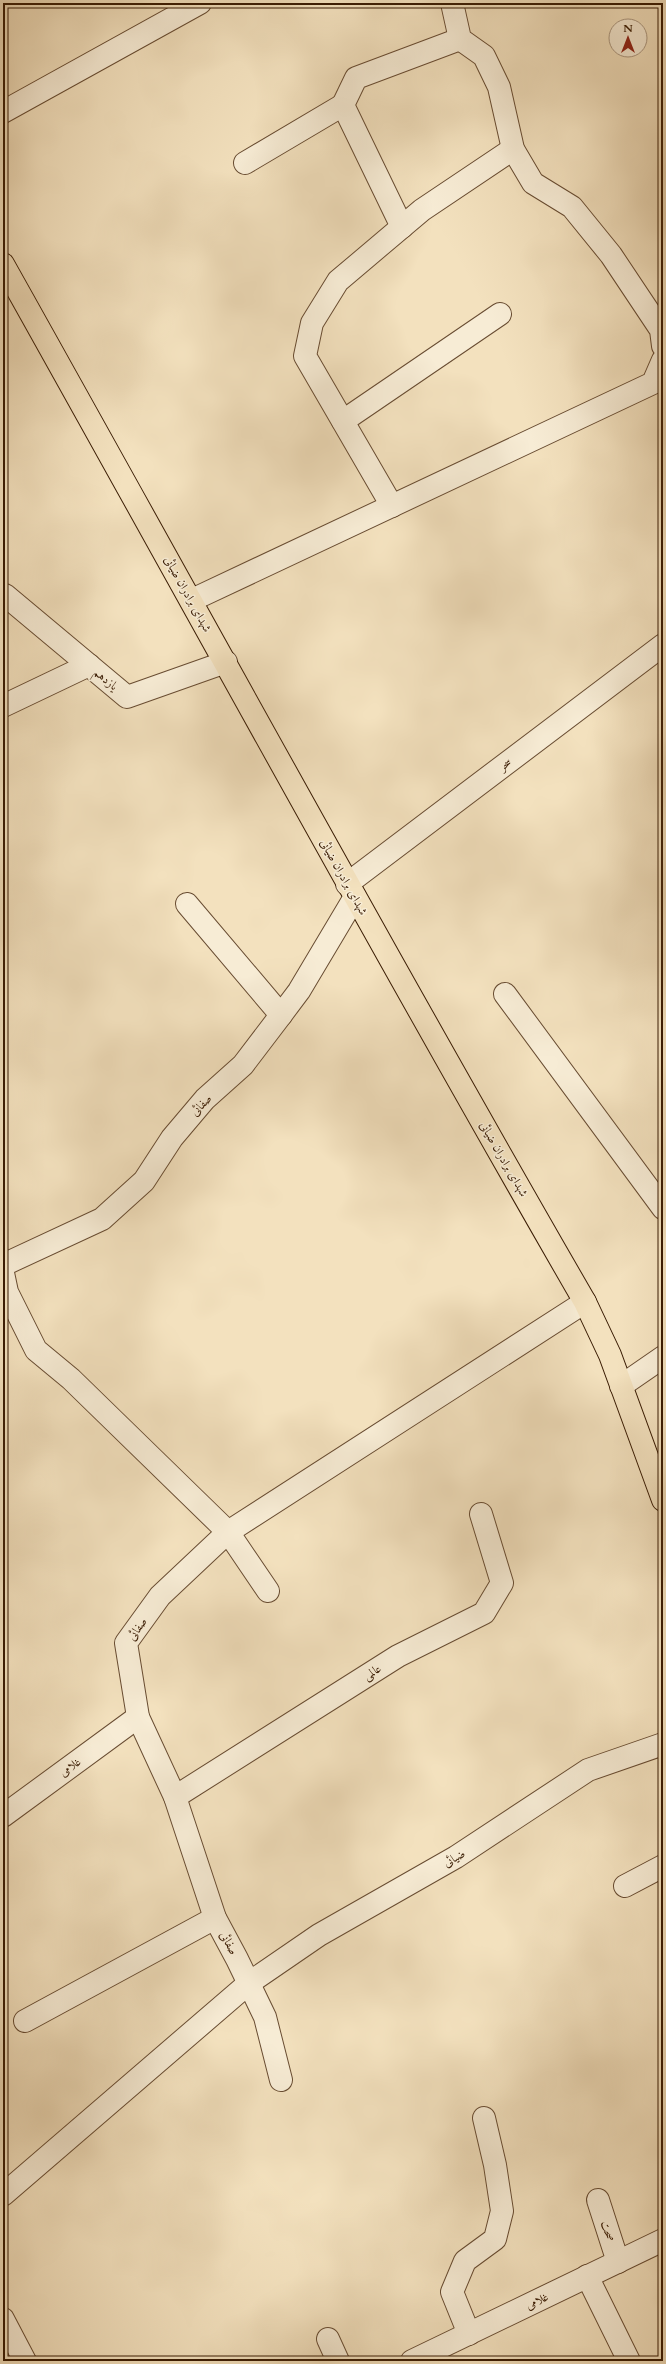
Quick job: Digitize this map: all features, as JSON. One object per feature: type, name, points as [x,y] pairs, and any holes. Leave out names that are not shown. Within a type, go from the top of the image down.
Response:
[{"type":"main road","name":"شهدای برادران ضیائی","points":[[3,264],[192,600],[351,891],[585,1302],[610,1355],[663,1500]]},
{"type":"street","points":[[3,112],[200,3]]},
{"type":"street","points":[[452,3],[460,39],[484,56],[499,87],[513,149],[533,183],[572,207],[611,256],[661,330],[663,346]]},
{"type":"street","points":[[245,163],[343,105],[356,78],[460,39]]},
{"type":"street","points":[[343,105],[402,227]]},
{"type":"street","points":[[392,506],[305,356],[312,323],[338,281],[422,210],[513,149]]},
{"type":"street","points":[[343,421],[500,314]]},
{"type":"street","points":[[192,600],[653,383],[663,360]]},
{"type":"street","name":"یازدهم","points":[[5,595],[127,697],[226,662]]},
{"type":"street","name":"سحر","points":[[351,891],[662,647]]},
{"type":"street","points":[[3,706],[89,665]]},
{"type":"street","name":"صفائی","points":[[3,1265],[102,1219],[144,1182],[172,1138],[205,1099],[244,1065],[299,991],[351,891]]},
{"type":"street","points":[[187,904],[281,1015]]},
{"type":"street","points":[[505,994],[663,1208]]},
{"type":"street","points":[[3,1273],[7,1292],[36,1350],[71,1379],[228,1532],[268,1591]]},
{"type":"street","name":"صفائی","points":[[281,2080],[265,2018],[249,1983],[215,1918],[175,1797],[138,1717],[126,1643],[160,1596],[228,1532],[585,1302]]},
{"type":"street","points":[[621,1386],[663,1357]]},
{"type":"street","name":"عالمی","points":[[175,1797],[398,1656],[484,1613],[502,1583],[481,1514]]},
{"type":"street","name":"غلامی","points":[[3,1816],[138,1717]]},
{"type":"street","name":"ضیائی","points":[[3,2194],[249,1983],[318,1935],[456,1857],[588,1770],[663,1744]]},
{"type":"street","points":[[625,1886],[663,1866]]},
{"type":"street","points":[[24,2021],[215,1918]]},
{"type":"street","points":[[469,2334],[452,2292],[465,2262],[496,2239],[502,2211],[496,2165],[484,2118]]},
{"type":"street","name":"صحت","points":[[598,2200],[618,2262]]},
{"type":"street","name":"غلامی","points":[[412,2361],[663,2240]]},
{"type":"street","points":[[588,2276],[629,2361]]},
{"type":"street","points":[[3,2319],[25,2361]]},
{"type":"street","points":[[328,2339],[338,2361]]}]
